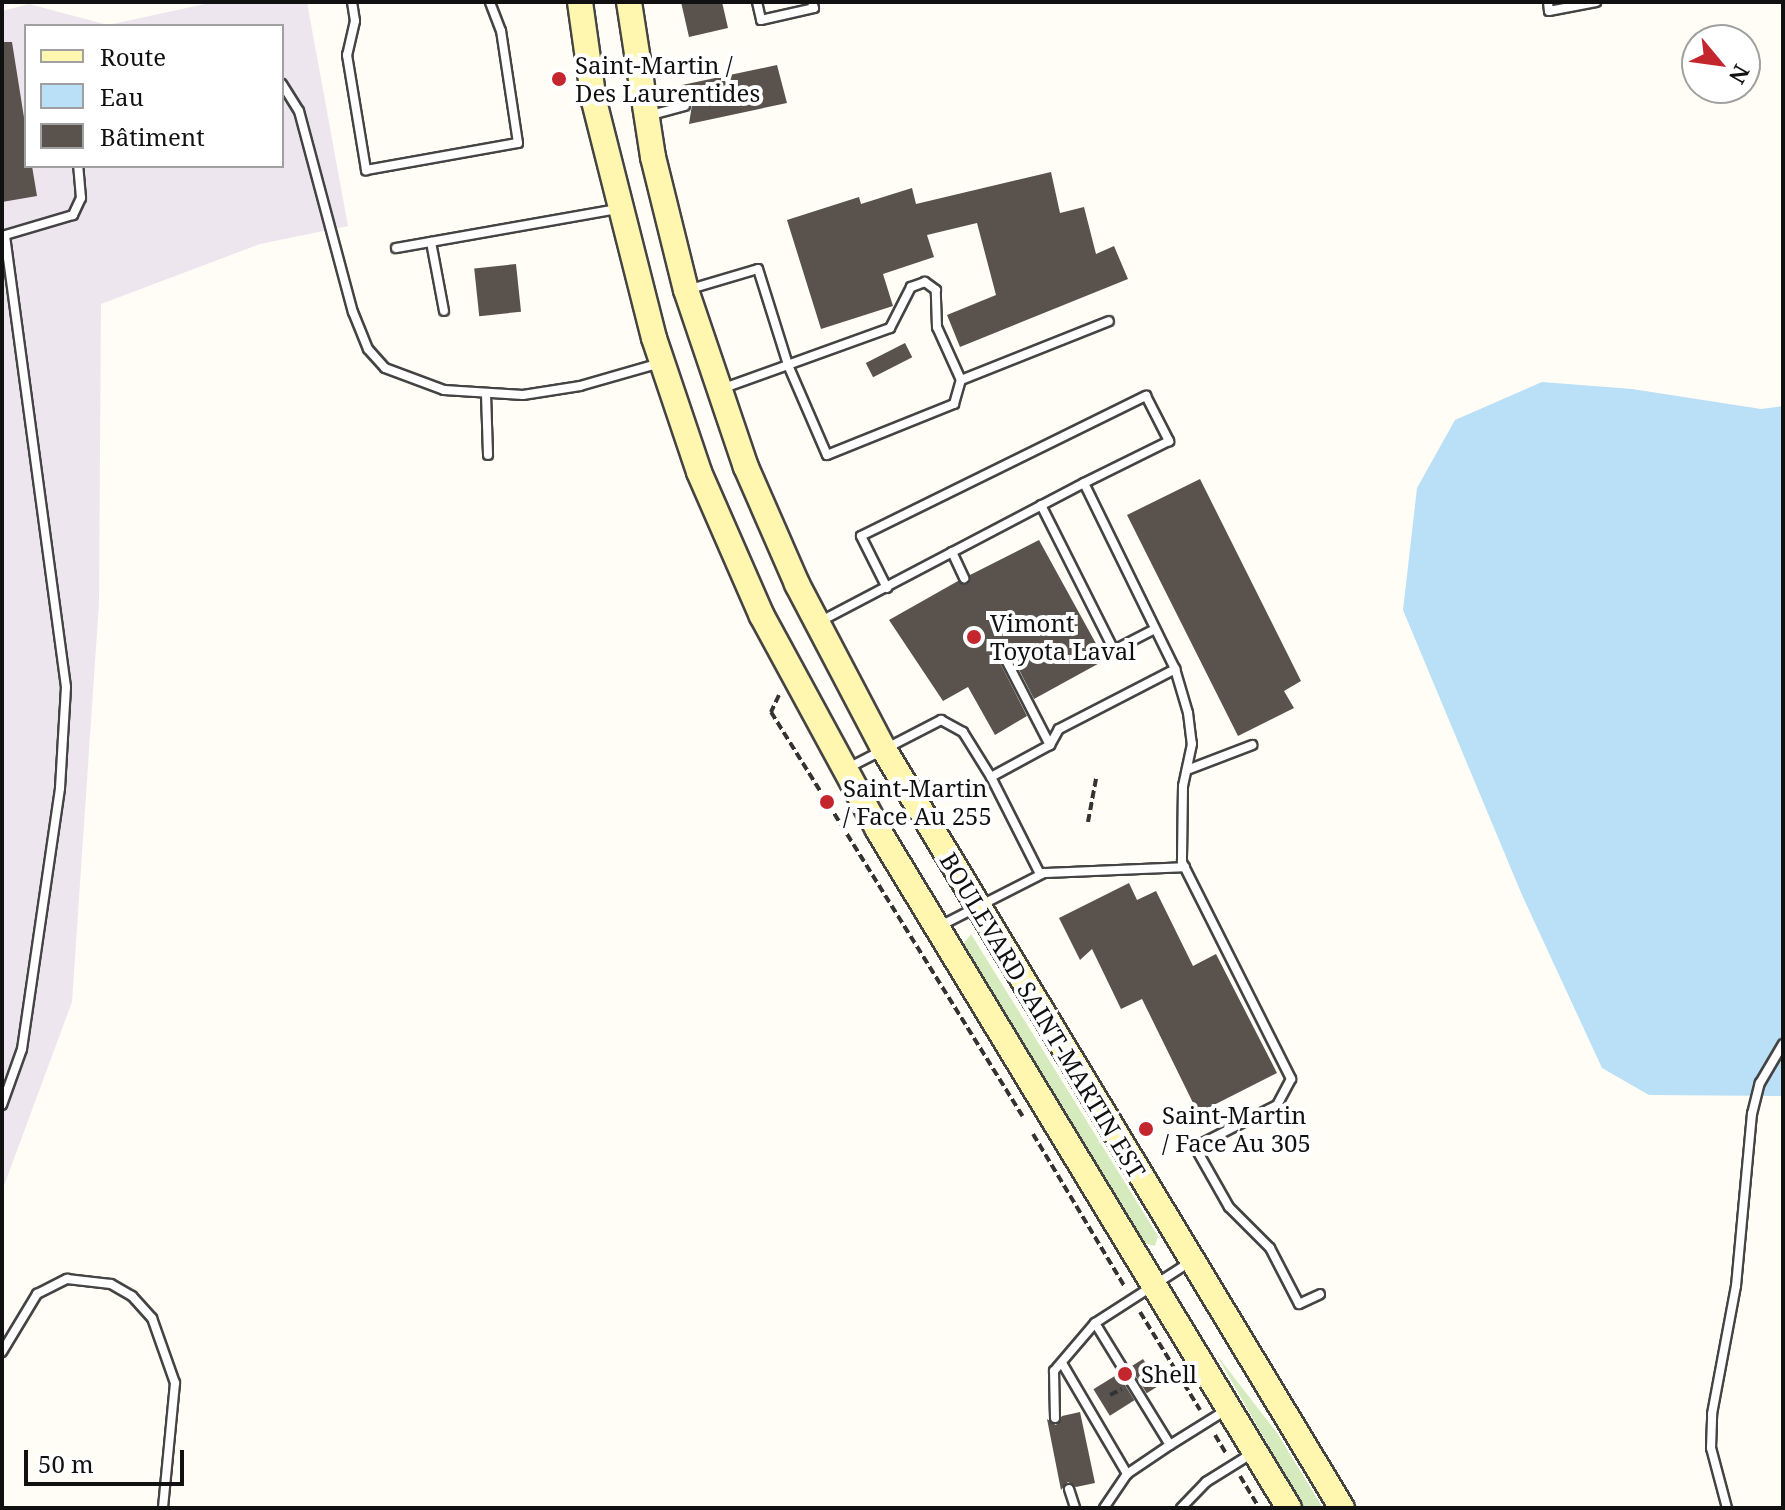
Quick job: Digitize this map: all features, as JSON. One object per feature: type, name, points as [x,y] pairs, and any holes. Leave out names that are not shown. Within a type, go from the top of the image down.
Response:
[{"type":"main road","name":"BOULEVARD SAINT-MARTIN EST","points":[[580,2],[594,101],[619,209],[661,362],[738,565],[844,770],[1289,1508]]},
{"type":"main road","name":"BOULEVARD SAINT-MARTIN EST","points":[[629,2],[646,117],[686,290],[770,527],[883,748],[1342,1508]]},
{"type":"lane","points":[[352,2],[355,21],[347,55],[366,170],[518,143],[501,31],[490,2]]},
{"type":"lane","points":[[757,2],[761,20],[814,8],[812,2]]},
{"type":"lane","points":[[1548,2],[1549,11],[1596,2]]},
{"type":"lane","points":[[284,87],[299,111],[353,312],[373,357],[399,376],[444,390],[486,394],[555,391],[661,362]]},
{"type":"lane","points":[[646,117],[685,106]]},
{"type":"lane","points":[[2,1105],[24,1034],[60,788],[66,687],[3,236],[73,215],[81,198],[78,168]]},
{"type":"lane","points":[[396,248],[619,209]]},
{"type":"lane","points":[[431,242],[444,311]]},
{"type":"lane","points":[[686,290],[758,269],[788,365],[827,455],[954,404],[961,380],[937,327],[936,290],[925,282],[911,287],[890,328],[788,365],[719,390]]},
{"type":"lane","points":[[961,380],[1109,321]]},
{"type":"lane","points":[[486,394],[488,455]]},
{"type":"lane","points":[[817,623],[887,588],[1041,505],[1169,441],[1146,396],[861,536],[887,588]]},
{"type":"lane","points":[[1084,483],[1175,669],[1192,732],[1181,851],[1185,867],[1291,1079],[1277,1105],[1195,1147],[1229,1207],[1270,1248],[1299,1304],[1320,1294]]},
{"type":"lane","points":[[1041,505],[1114,650],[1155,629]]},
{"type":"lane","points":[[952,552],[964,578]]},
{"type":"lane","points":[[1005,658],[1050,745]]},
{"type":"lane","points":[[991,777],[1050,745],[1059,729],[1175,669]]},
{"type":"lane","points":[[844,770],[929,723],[951,723],[968,737],[1040,874]]},
{"type":"lane","points":[[1187,770],[1252,745]]},
{"type":"lane","points":[[938,927],[1040,874],[1185,867]]},
{"type":"lane","points":[[1727,1508],[1711,1448],[1712,1414],[1736,1286],[1752,1114],[1760,1083],[1783,1044]]},
{"type":"lane","points":[[1055,1418],[1053,1376],[1095,1323],[1191,1261]]},
{"type":"lane","points":[[2,1352],[37,1294],[67,1279],[111,1284],[132,1296],[152,1318],[175,1383],[163,1508]]},
{"type":"lane","points":[[1095,1323],[1170,1445]]},
{"type":"lane","points":[[1062,1363],[1127,1474]]},
{"type":"lane","points":[[1104,1508],[1127,1474],[1229,1408]]},
{"type":"lane","points":[[1181,1508],[1206,1482],[1255,1451]]},
{"type":"lane","points":[[1069,1489],[1075,1508]]},
{"type":"path","points":[[771,712],[1121,1280]]},
{"type":"path","points":[[1088,822],[1096,779]]},
{"type":"path","points":[[1143,1316],[1197,1406]]},
{"type":"path","points":[[1219,1441],[1228,1457]]},
{"type":"path","points":[[1240,1476],[1259,1508]]},
{"type":"shaded area","points":[[214,2],[307,2],[348,226],[260,244],[101,304],[99,603],[72,1002],[2,1191],[2,11],[29,4],[104,24],[24,24],[24,168],[284,168],[284,24],[113,24]]},
{"type":"green space","points":[[971,934],[1158,1236],[1155,1246],[1144,1243],[963,944]]},
{"type":"green space","points":[[1216,1354],[1277,1433],[1323,1508],[1304,1508]]},
{"type":"water","points":[[1542,382],[1632,389],[1761,409],[1783,406],[1783,1096],[1649,1095],[1602,1068],[1522,895],[1403,610],[1417,488],[1455,420]]},
{"type":"building","points":[[681,2],[722,2],[728,28],[689,37]]},
{"type":"building","points":[[2,42],[12,42],[24,117],[24,168],[32,168],[37,196],[2,202]]},
{"type":"building","points":[[777,65],[787,103],[689,124],[692,105],[684,99],[682,85]]},
{"type":"building","points":[[1051,172],[1060,213],[1084,207],[1096,254],[1114,246],[1128,279],[960,347],[947,315],[996,295],[977,223],[927,235],[934,257],[883,274],[893,306],[821,329],[787,220],[859,197],[861,204],[912,188],[916,204]]},
{"type":"building","points":[[516,264],[521,312],[479,316],[474,268]]},
{"type":"building","points":[[905,343],[912,357],[873,377],[866,363]]},
{"type":"building","points":[[1200,479],[1301,681],[1284,691],[1294,708],[1238,736],[1127,515]]},
{"type":"building","name":"Vimont Toyota Laval","points":[[1039,540],[1105,660],[1034,699],[1011,654],[1001,652],[999,661],[1027,716],[995,735],[968,687],[943,701],[889,620],[958,581],[968,584],[970,575]]},
{"type":"building","points":[[1129,883],[1137,900],[1156,891],[1193,966],[1216,954],[1277,1073],[1198,1113],[1142,999],[1121,1009],[1092,949],[1080,960],[1059,918]]},
{"type":"building","points":[[1143,1359],[1159,1385],[1147,1393],[1130,1367]]},
{"type":"building","points":[[1118,1374],[1134,1400],[1110,1416],[1093,1389]]},
{"type":"building","points":[[1080,1412],[1095,1483],[1076,1487],[1068,1482],[1061,1490],[1047,1419],[1056,1425],[1062,1416]]},
{"type":"place","name":"Saint-Martin / Des Laurentides","points":[[559,79]]},
{"type":"place","name":"Vimont Toyota Laval","points":[[974,637]]},
{"type":"place","name":"Saint-Martin / Face Au 255","points":[[827,802]]},
{"type":"place","name":"Saint-Martin / Face Au 305","points":[[1146,1129]]},
{"type":"place","name":"Shell","points":[[1125,1374]]}]
